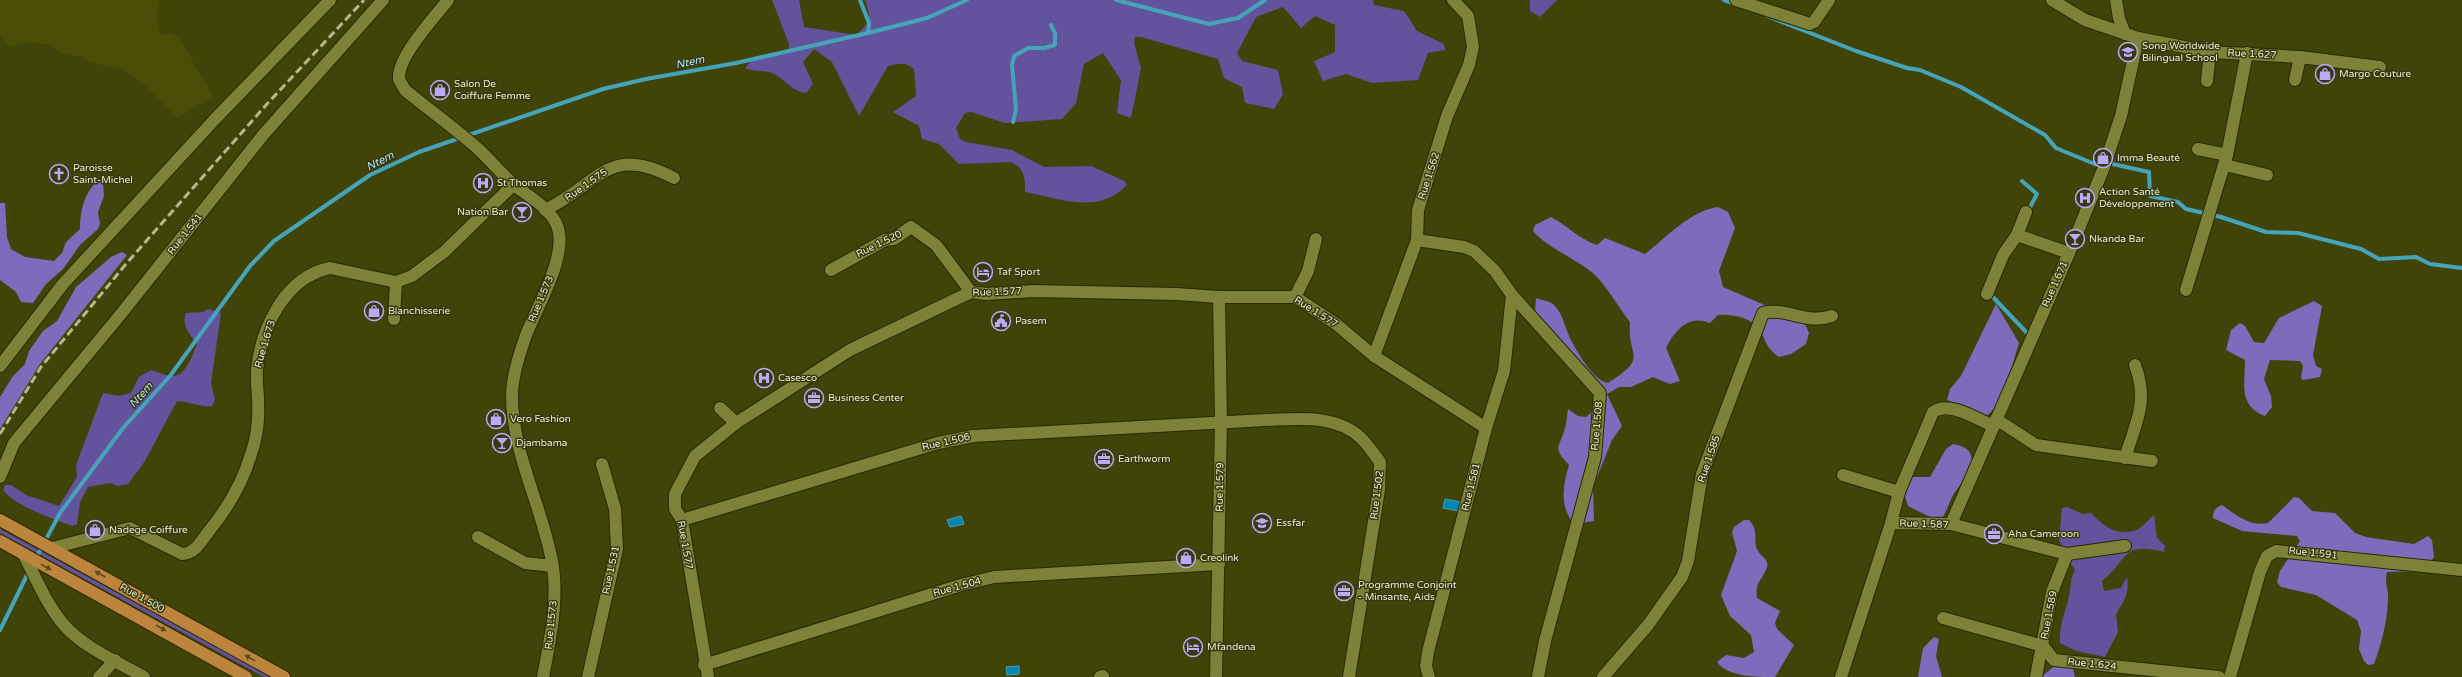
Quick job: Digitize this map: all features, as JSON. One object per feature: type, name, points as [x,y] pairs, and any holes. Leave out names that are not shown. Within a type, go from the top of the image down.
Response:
[{"type":"main road","name":"Rue 1.500","points":[[0,520],[284,677]]},
{"type":"main road","name":"Rue 1.500","points":[[0,541],[145,619],[246,677]]},
{"type":"street","points":[[0,366],[63,284],[216,118],[330,0]]},
{"type":"street","name":"Rue 1.541","points":[[0,477],[14,444],[121,314],[263,135],[383,0]]},
{"type":"street","name":"Rue 1.573","points":[[448,0],[408,52],[400,69],[399,80],[405,90],[475,146],[514,184],[545,210],[556,223],[560,237],[558,256],[523,344],[516,366],[512,393],[514,419],[523,457],[553,566],[554,591],[552,634],[544,677]]},
{"type":"street","name":"Rue 1.562","points":[[1374,356],[1417,240],[1418,210],[1447,116],[1469,65],[1472,47],[1468,16],[1453,0]]},
{"type":"street","points":[[1736,0],[1810,24],[1814,22],[1829,0]]},
{"type":"street","name":"Rue 1.627","points":[[2052,0],[2085,20],[2138,38],[2210,52],[2300,57],[2380,67]]},
{"type":"street","points":[[2116,0],[2119,18],[2125,34]]},
{"type":"street","name":"Rue 1.671","points":[[1951,524],[1994,422],[2069,253],[2104,167],[2121,116],[2138,38]]},
{"type":"street","points":[[2207,81],[2210,52]]},
{"type":"street","points":[[2186,290],[2226,160],[2247,53]]},
{"type":"street","points":[[2295,80],[2300,57]]},
{"type":"street","points":[[2198,148],[2267,175]]},
{"type":"street","name":"Rue 1.575","points":[[545,210],[564,202],[605,170],[627,163],[658,170],[674,178]]},
{"type":"street","points":[[394,319],[396,282],[412,276],[444,252],[514,184]]},
{"type":"street","points":[[1987,294],[2003,255],[2017,235],[2026,212]]},
{"type":"street","name":"Rue 1.520","points":[[831,270],[884,240],[894,239],[911,227],[936,245],[970,292]]},
{"type":"street","points":[[2017,235],[2069,253]]},
{"type":"street","points":[[1295,297],[1308,271],[1316,239]]},
{"type":"street","name":"Rue 1.508","points":[[1417,240],[1464,247],[1474,251],[1495,271],[1512,295],[1600,393],[1595,457],[1545,641],[1538,677]]},
{"type":"street","name":"Rue 1.673","points":[[52,548],[130,528],[182,554],[192,552],[224,511],[252,454],[258,424],[257,380],[259,358],[280,301],[290,290],[306,279],[321,270],[330,268],[396,282]]},
{"type":"street","name":"Rue 1.577","points":[[708,677],[704,665],[682,520],[675,509],[675,494],[696,456],[736,423],[861,344],[970,292],[986,294],[1034,291],[1176,294],[1219,297],[1295,297],[1336,324],[1374,356],[1486,428]]},
{"type":"street","name":"Rue 1.581","points":[[1429,677],[1426,666],[1428,652],[1486,428],[1504,371],[1512,295]]},
{"type":"street","name":"Rue 1.579","points":[[1216,677],[1221,422],[1219,297]]},
{"type":"street","name":"Rue 1.585","points":[[1603,677],[1648,625],[1682,577],[1688,561],[1702,474],[1764,313],[1776,311],[1813,320],[1832,316]]},
{"type":"street","points":[[2125,458],[2143,402],[2141,380],[2135,365]]},
{"type":"street","points":[[720,408],[736,423]]},
{"type":"street","points":[[1891,523],[1899,492],[1933,412],[1937,409],[1950,408],[1994,422],[2036,445],[2152,461]]},
{"type":"street","name":"Rue 1.502","points":[[1221,422],[1313,419],[1343,424],[1361,438],[1380,462],[1379,490],[1349,677]]},
{"type":"street","name":"Rue 1.506","points":[[682,520],[938,443],[973,436],[1221,422]]},
{"type":"street","name":"Rue 1.531","points":[[588,677],[617,549],[615,509],[602,464]]},
{"type":"street","points":[[1843,475],[1899,492]]},
{"type":"street","name":"Rue 1.587","points":[[1841,677],[1891,523],[1951,524],[2067,554]]},
{"type":"street","points":[[478,537],[525,563],[553,566]]},
{"type":"street","points":[[2067,554],[2125,546]]},
{"type":"street","name":"Rue 1.591","points":[[2230,677],[2260,572],[2267,556],[2276,551],[2462,570]]},
{"type":"street","name":"Rue 1.589","points":[[2036,677],[2052,592],[2067,554]]},
{"type":"street","points":[[24,555],[38,584],[64,625],[81,640],[144,677]]},
{"type":"street","name":"Rue 1.504","points":[[704,665],[961,585],[994,577],[1219,564]]},
{"type":"street","points":[[1942,618],[2043,646]]},
{"type":"street","name":"Rue 1.624","points":[[2043,646],[2054,660],[2219,677]]},
{"type":"street","points":[[99,677],[114,660]]},
{"type":"shaded area","points":[[0,0],[159,0],[157,17],[161,35],[171,33],[180,39],[213,96],[178,118],[141,81],[122,70],[90,62],[84,57],[59,53],[51,45],[27,42],[8,47],[0,35]]},
{"type":"shaded area","points":[[772,0],[799,0],[804,27],[856,35],[865,26],[869,19],[865,0],[1373,0],[1374,5],[1404,11],[1417,31],[1444,44],[1445,50],[1428,53],[1418,80],[1372,83],[1346,74],[1323,81],[1314,61],[1335,52],[1335,25],[1315,16],[1301,28],[1283,7],[1256,17],[1237,53],[1242,61],[1278,70],[1283,94],[1274,109],[1245,103],[1242,87],[1224,78],[1218,59],[1141,37],[1135,37],[1134,43],[1141,68],[1131,118],[1117,113],[1121,80],[1103,53],[1084,64],[1076,103],[1062,119],[1005,123],[971,112],[965,113],[956,128],[960,139],[966,142],[1012,150],[1044,167],[1091,166],[1124,181],[1127,185],[1116,194],[1104,200],[1079,202],[1066,201],[1025,192],[1023,174],[1016,164],[1011,162],[959,164],[939,144],[922,139],[919,126],[893,112],[916,96],[914,69],[911,66],[895,64],[888,66],[859,116],[832,62],[814,49],[803,62],[813,84],[806,93],[798,91],[773,73],[745,68],[753,59],[789,50],[789,44]]},
{"type":"shaded area","points":[[1530,0],[1557,0],[1540,17],[1530,11]]},
{"type":"shaded area","points":[[99,179],[103,184],[104,196],[98,212],[100,224],[98,229],[80,245],[63,269],[46,284],[33,303],[21,302],[16,292],[0,280],[0,203],[5,203],[7,237],[11,249],[25,257],[54,261],[62,253],[66,242],[80,229],[82,209],[86,196]]},
{"type":"shaded area","points":[[1718,207],[1728,212],[1735,228],[1719,271],[1723,287],[1804,322],[1809,333],[1806,344],[1791,354],[1779,357],[1770,349],[1757,327],[1744,319],[1728,315],[1718,315],[1710,323],[1696,321],[1689,322],[1684,325],[1674,335],[1666,348],[1680,381],[1670,384],[1653,377],[1631,387],[1619,387],[1607,394],[1622,426],[1612,440],[1593,487],[1594,521],[1574,524],[1569,517],[1564,503],[1565,480],[1569,465],[1563,459],[1558,447],[1566,426],[1568,409],[1578,416],[1586,417],[1591,413],[1598,396],[1534,326],[1536,298],[1551,303],[1557,308],[1575,347],[1583,360],[1597,378],[1608,383],[1621,374],[1633,362],[1634,356],[1630,334],[1630,322],[1598,278],[1586,268],[1538,237],[1533,231],[1535,225],[1551,217],[1579,236],[1597,245],[1605,238],[1645,254],[1688,219],[1708,209]]},
{"type":"shaded area","points":[[122,252],[127,255],[40,364],[0,429],[0,397],[13,376],[25,364],[29,351],[43,331],[57,321],[76,287],[111,257]]},
{"type":"shaded area","points":[[2314,301],[2322,306],[2313,355],[2316,366],[2322,369],[2320,377],[2303,380],[2301,378],[2303,366],[2300,361],[2270,360],[2264,379],[2271,396],[2272,407],[2265,416],[2250,406],[2247,400],[2244,386],[2245,360],[2226,350],[2231,330],[2240,323],[2245,326],[2254,342],[2264,343],[2279,318]]},
{"type":"shaded area","points":[[1996,304],[2019,343],[2002,394],[1992,411],[1986,416],[1947,400],[1950,389],[1961,376]]},
{"type":"shaded area","points":[[208,309],[221,313],[211,383],[215,400],[212,406],[177,401],[145,461],[128,484],[117,486],[111,483],[88,487],[80,502],[77,524],[72,526],[25,507],[16,502],[3,490],[5,485],[11,485],[26,495],[59,506],[77,477],[76,465],[103,393],[119,396],[131,393],[139,377],[151,370],[170,376],[178,375],[182,372],[191,359],[197,344],[185,326],[186,313],[203,312]]},
{"type":"shaded area","points":[[1953,444],[1964,447],[1970,453],[1972,459],[1970,467],[1952,497],[1943,517],[1934,519],[1908,506],[1904,494],[1906,482],[1913,477],[1930,477],[1946,449]]},
{"type":"shaded area","points":[[2294,497],[2299,498],[2312,511],[2335,513],[2355,533],[2366,537],[2414,544],[2428,536],[2432,540],[2434,557],[2423,571],[2387,572],[2387,616],[2382,640],[2374,664],[2368,665],[2364,661],[2359,649],[2361,631],[2357,620],[2316,595],[2281,587],[2277,582],[2280,571],[2300,541],[2297,536],[2242,531],[2213,518],[2213,513],[2215,510],[2222,505],[2249,522],[2261,524],[2268,523]]},
{"type":"shaded area","points":[[2067,507],[2083,514],[2091,513],[2100,522],[2111,529],[2123,532],[2138,529],[2154,515],[2157,538],[2165,546],[2164,552],[2150,549],[2140,549],[2127,554],[2102,581],[2104,591],[2121,588],[2127,577],[2128,582],[2126,597],[2116,614],[2118,632],[2105,657],[2076,651],[2060,643],[2061,625],[2069,597],[2071,580],[2075,570],[2062,550],[2059,538],[2062,508]]},
{"type":"shaded area","points":[[1744,520],[1749,520],[1752,524],[1755,532],[1756,547],[1767,562],[1765,572],[1758,584],[1757,598],[1780,611],[1775,623],[1777,629],[1794,645],[1775,677],[1751,676],[1735,673],[1728,671],[1717,662],[1726,655],[1744,658],[1754,652],[1751,635],[1730,616],[1721,595],[1737,551],[1732,532],[1734,527]]},
{"type":"shaded area","points":[[0,529],[271,677],[264,677],[0,533]]},
{"type":"shaded area","points":[[1934,637],[1939,639],[1936,656],[1942,677],[1918,677],[1923,648]]},
{"type":"shaded area","points":[[2058,663],[2073,669],[2075,677],[2041,677]]},
{"type":"water","points":[[1445,499],[1460,502],[1459,511],[1443,508]]},
{"type":"water","points":[[961,516],[964,524],[950,527],[947,520]]},
{"type":"water","points":[[1019,666],[1019,674],[1007,675],[1006,667]]},
{"type":"waterway","points":[[860,0],[869,23],[868,33]]},
{"type":"waterway","name":"Ntem","points":[[35,560],[60,513],[123,428],[170,376],[250,266],[274,241],[370,175],[419,152],[603,89],[646,79],[736,63],[868,33],[927,18],[967,0]]},
{"type":"waterway","name":"Ntem","points":[[1116,0],[1209,24],[1238,18],[1265,0]]},
{"type":"waterway","points":[[1724,0],[1735,4]]},
{"type":"waterway","points":[[1767,16],[1856,51],[1907,68],[1920,70],[1961,87],[2045,135],[2056,148],[2102,167]]},
{"type":"waterway","points":[[1013,122],[1016,109],[1012,65],[1014,56],[1028,48],[1044,48],[1055,45],[1055,33],[1051,25]]},
{"type":"waterway","points":[[2108,163],[2149,172],[2150,196],[2178,202],[2186,209],[2221,217],[2266,232],[2298,233],[2361,249],[2379,259],[2416,257],[2430,264],[2462,268]]},
{"type":"waterway","points":[[2022,181],[2037,194],[2028,211]]},
{"type":"waterway","points":[[1990,294],[2029,335]]},
{"type":"waterway","name":"Ntem","points":[[0,630],[29,571]]},
{"type":"railway","points":[[0,434],[41,367],[126,264],[267,104],[364,0]]},
{"type":"place","name":"Song Worldwide Bilingual School","points":[[2128,52]]},
{"type":"place","name":"Margo Couture","points":[[2325,74]]},
{"type":"place","name":"Salon De Coiffure Femme","points":[[440,90]]},
{"type":"place","name":"Imma Beauté","points":[[2103,158]]},
{"type":"place","name":"Paroisse Saint-Michel","points":[[59,174]]},
{"type":"place","name":"St Thomas","points":[[483,183]]},
{"type":"place","name":"Action Santé Développement","points":[[2085,198]]},
{"type":"place","name":"Nation Bar","points":[[522,212]]},
{"type":"place","name":"Nkanda Bar","points":[[2075,239]]},
{"type":"place","name":"Taf Sport","points":[[983,272]]},
{"type":"place","name":"Blanchisserie","points":[[374,311]]},
{"type":"place","name":"Pasem","points":[[1001,321]]},
{"type":"place","name":"Casesco","points":[[764,378]]},
{"type":"place","name":"Business Center","points":[[814,398]]},
{"type":"place","name":"Vero Fashion","points":[[496,419]]},
{"type":"place","name":"Djambama","points":[[502,443]]},
{"type":"place","name":"Earthworm","points":[[1104,459]]},
{"type":"place","name":"Essfar","points":[[1262,523]]},
{"type":"place","name":"Nadege Coiffure","points":[[95,530]]},
{"type":"place","name":"Aha Cameroon","points":[[1994,534]]},
{"type":"place","name":"Creolink","points":[[1186,558]]},
{"type":"place","name":"Programme Conjoint - Minsante, Aids","points":[[1344,591]]},
{"type":"place","name":"Mfandena","points":[[1193,647]]}]
